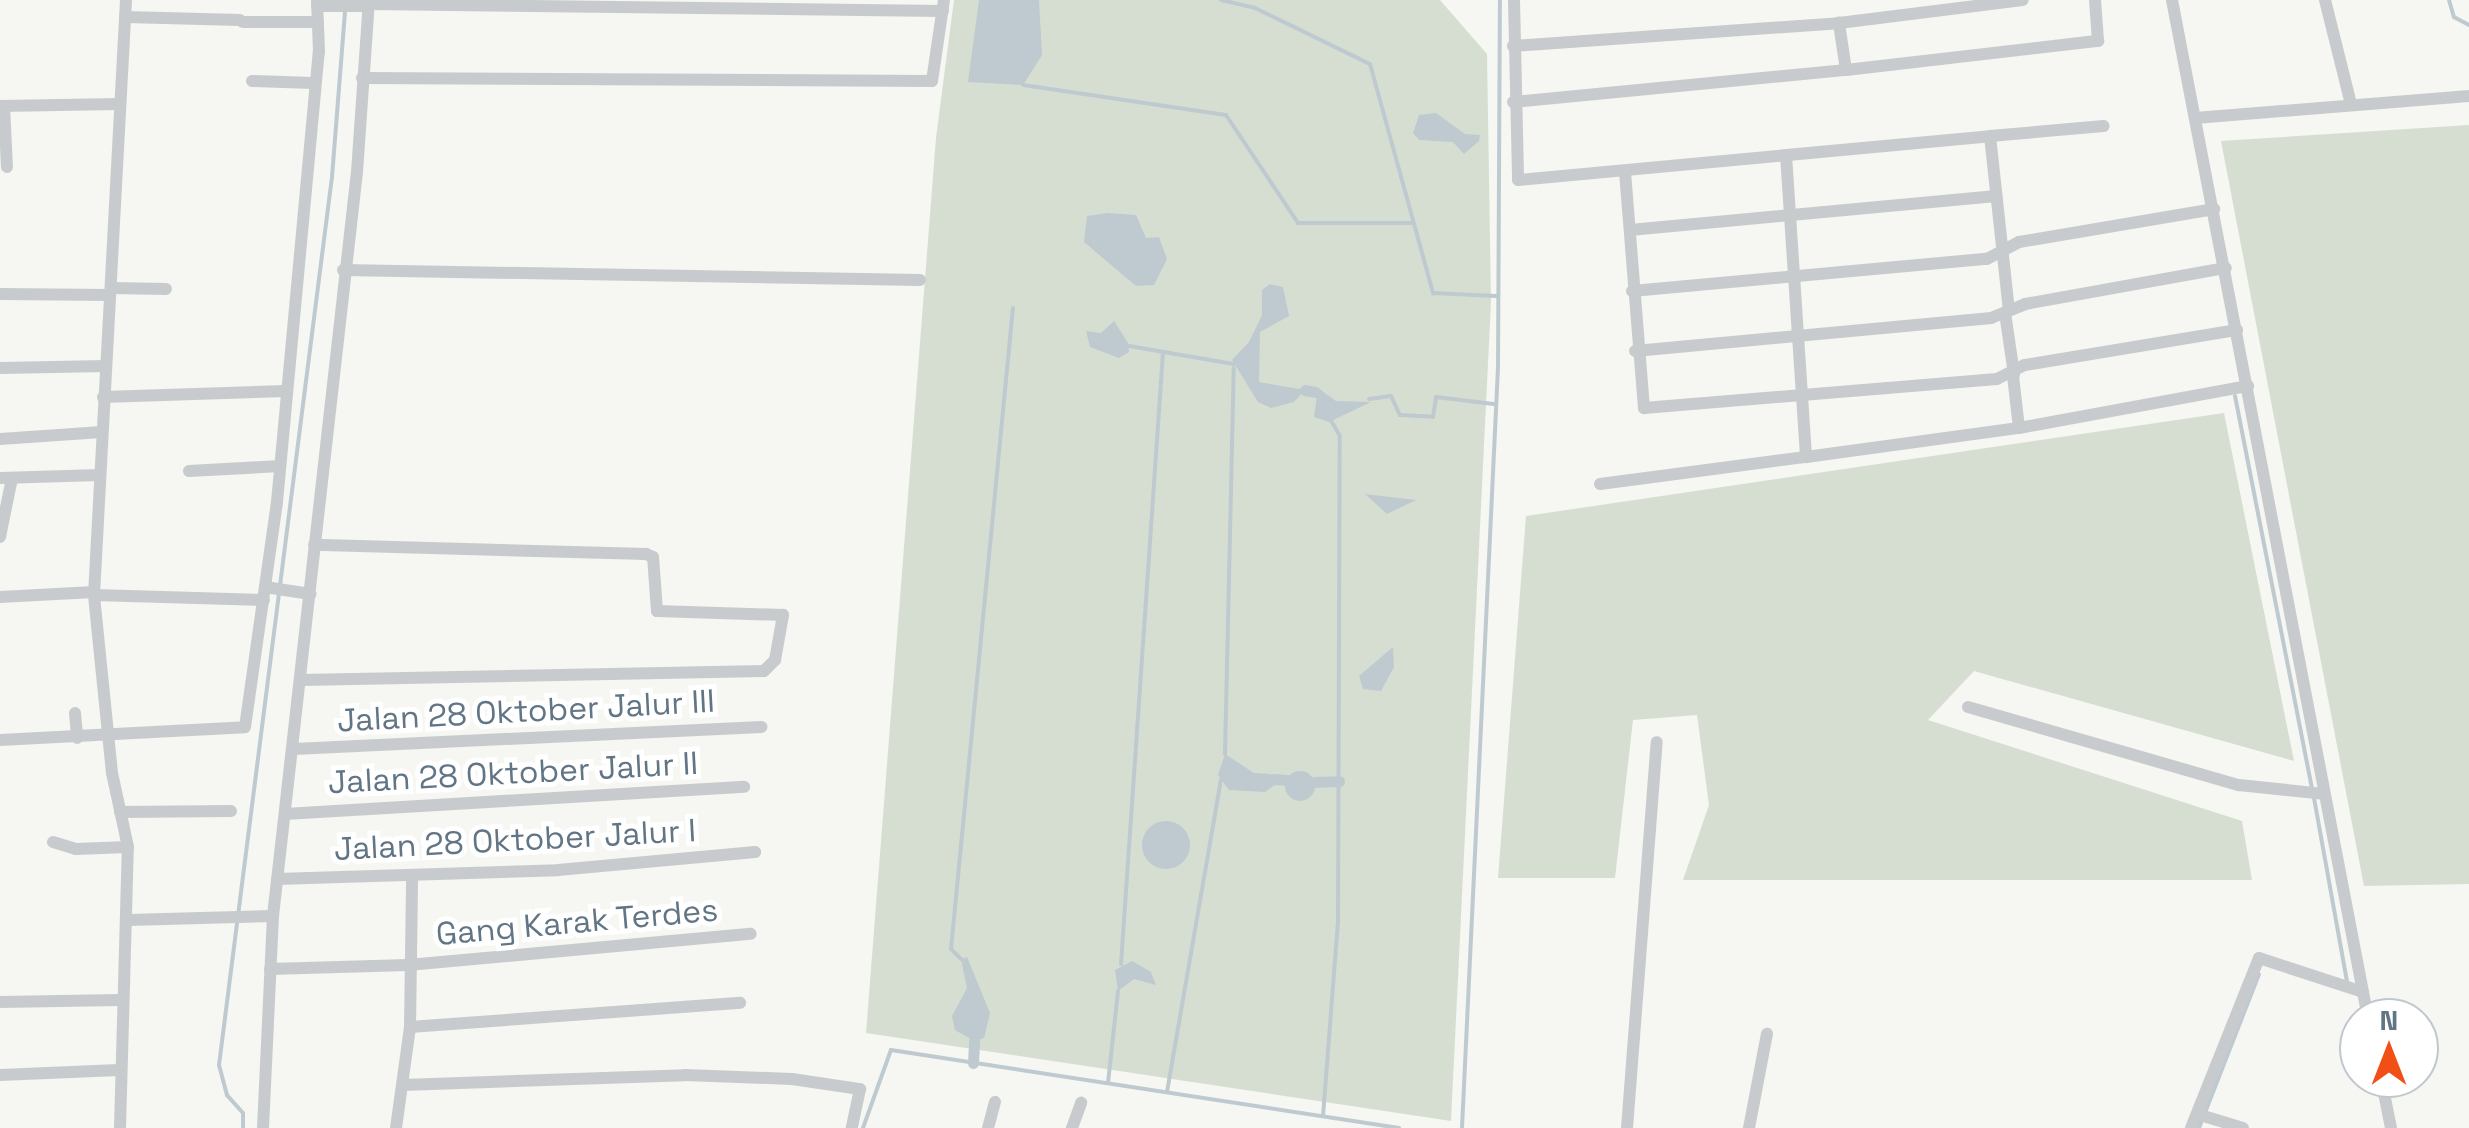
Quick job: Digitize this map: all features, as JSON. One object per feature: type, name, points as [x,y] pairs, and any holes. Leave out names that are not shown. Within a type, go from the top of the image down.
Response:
[{"type":"street","points":[[120,1128],[120,1000],[128,920],[128,848],[109,737],[94,593],[126,0]]},
{"type":"street","points":[[1514,0],[1513,102],[1518,180],[2104,126]]},
{"type":"street","points":[[1513,46],[1839,23],[2022,0]]},
{"type":"street","points":[[1513,102],[1846,70],[2098,40],[2095,0]]},
{"type":"street","points":[[2172,0],[2364,998]]},
{"type":"street","points":[[2326,0],[2351,104]]},
{"type":"street","points":[[264,1128],[270,968],[266,916],[277,879],[294,748],[369,3]]},
{"type":"street","points":[[0,740],[244,729],[267,592],[320,4],[943,5],[932,80],[362,78]]},
{"type":"street","points":[[125,17],[318,22]]},
{"type":"street","points":[[1839,23],[1846,70]]},
{"type":"street","points":[[252,81],[313,83]]},
{"type":"street","points":[[2195,118],[2469,96]]},
{"type":"street","points":[[7,167],[2,106],[118,104]]},
{"type":"street","points":[[1990,136],[2019,428]]},
{"type":"street","points":[[1786,156],[1806,457]]},
{"type":"street","points":[[1625,172],[1635,351],[1644,408],[2014,375],[2048,360],[2237,330]]},
{"type":"street","points":[[1630,230],[1996,196]]},
{"type":"street","points":[[1632,291],[1986,259],[2019,242],[2214,209]]},
{"type":"street","points":[[1635,351],[2006,312],[2226,268]]},
{"type":"street","points":[[344,270],[920,280]]},
{"type":"street","points":[[0,294],[166,289]]},
{"type":"street","points":[[0,368],[106,366]]},
{"type":"street","points":[[1600,484],[2019,428],[2248,386]]},
{"type":"street","points":[[104,398],[285,390]]},
{"type":"street","points":[[0,438],[102,432]]},
{"type":"street","points":[[189,470],[280,466]]},
{"type":"street","points":[[0,537],[6,478],[100,475]]},
{"type":"street","points":[[301,680],[764,672],[775,660],[783,615],[657,611],[653,558],[646,554],[314,544]]},
{"type":"street","points":[[0,597],[94,593],[310,594]]},
{"type":"street","points":[[1968,707],[2239,785],[2324,794]]},
{"type":"street","points":[[75,713],[76,738]]},
{"type":"street","name":"Jalan 28 Oktober Jalur III","points":[[294,748],[761,727]]},
{"type":"street","points":[[1628,1128],[1657,742]]},
{"type":"street","name":"Jalan 28 Oktober Jalur II","points":[[285,814],[744,787]]},
{"type":"street","points":[[120,812],[231,811]]},
{"type":"street","points":[[53,842],[76,849],[128,848]]},
{"type":"street","name":"Jalan 28 Oktober Jalur I","points":[[277,879],[412,876],[755,852]]},
{"type":"street","points":[[396,1128],[410,1027],[412,876]]},
{"type":"street","points":[[128,920],[228,914],[266,916]]},
{"type":"street","name":"Gang Karak Terdes","points":[[270,968],[408,965],[751,934]]},
{"type":"street","points":[[2243,1128],[2199,1119],[2260,958],[2363,992]]},
{"type":"street","points":[[0,1002],[120,1000]]},
{"type":"street","points":[[410,1027],[740,1004]]},
{"type":"street","points":[[1749,1128],[1767,1034]]},
{"type":"street","points":[[0,1074],[119,1070]]},
{"type":"street","points":[[404,1086],[700,1075],[860,1089],[852,1128]]},
{"type":"street","points":[[2384,1098],[2391,1128]]},
{"type":"street","points":[[988,1128],[995,1102]]},
{"type":"street","points":[[1072,1128],[1081,1102]]},
{"type":"shaded area","points":[[954,0],[1440,0],[1487,54],[1491,302],[1451,1121],[866,1033],[936,138]]},
{"type":"shaded area","points":[[979,0],[1039,0],[1042,55],[1023,85],[968,82]]},
{"type":"shaded area","points":[[1436,113],[1465,134],[1480,135],[1479,141],[1464,154],[1453,142],[1419,140],[1413,133],[1419,115]]},
{"type":"shaded area","points":[[2469,125],[2469,884],[2364,886],[2221,141]]},
{"type":"shaded area","points":[[1136,215],[1146,238],[1159,237],[1167,259],[1154,285],[1136,286],[1084,242],[1087,216]]},
{"type":"shaded area","points":[[1270,284],[1283,287],[1289,316],[1260,332],[1259,382],[1305,390],[1294,402],[1271,408],[1258,402],[1232,360],[1249,342],[1262,315],[1262,290]]},
{"type":"shaded area","points":[[1114,321],[1128,343],[1129,352],[1119,358],[1090,347],[1086,331],[1101,333]]},
{"type":"shaded area","points":[[1318,388],[1336,401],[1371,402],[1329,422],[1314,417]]},
{"type":"shaded area","points":[[2224,413],[2294,761],[1974,671],[1928,720],[2242,821],[2252,880],[1683,880],[1709,805],[1697,715],[1633,720],[1615,878],[1498,878],[1526,516]]},
{"type":"shaded area","points":[[1365,494],[1416,500],[1387,514]]},
{"type":"shaded area","points":[[1393,647],[1394,667],[1381,691],[1363,689],[1359,676]]},
{"type":"shaded area","points":[[1225,754],[1254,773],[1271,774],[1275,785],[1265,792],[1229,790],[1218,775]]},
{"type":"shaded area","points":[[1300,771],[1311,775],[1315,786],[1311,797],[1300,801],[1289,797],[1285,786],[1289,775]]},
{"type":"shaded area","points":[[1166,821],[1183,828],[1190,845],[1183,862],[1166,869],[1149,862],[1142,845],[1149,828]]},
{"type":"shaded area","points":[[967,957],[990,1013],[984,1038],[974,1041],[955,1030],[952,1016],[967,988],[961,959]]},
{"type":"shaded area","points":[[1132,961],[1151,972],[1156,985],[1134,979],[1118,991],[1115,970]]},
{"type":"waterway","points":[[1221,0],[1255,8],[1370,64],[1433,293],[1496,296]]},
{"type":"waterway","points":[[1462,1128],[1498,367],[1500,0]]},
{"type":"waterway","points":[[2449,0],[2454,17],[2469,25]]},
{"type":"waterway","points":[[243,1128],[243,1113],[227,1095],[219,1065],[332,177],[345,10]]},
{"type":"waterway","points":[[1023,85],[1226,115],[1298,223],[1412,223]]},
{"type":"waterway","points":[[961,959],[951,949],[1013,308]]},
{"type":"waterway","points":[[1129,346],[1233,364]]},
{"type":"waterway","points":[[1121,964],[1163,352]]},
{"type":"waterway","points":[[1225,754],[1234,368]]},
{"type":"waterway","points":[[1305,390],[1315,392]]},
{"type":"waterway","points":[[1369,399],[1391,396],[1400,415],[1433,417],[1436,397],[1494,404]]},
{"type":"waterway","points":[[2235,396],[2312,789]]},
{"type":"waterway","points":[[1323,1116],[1338,922],[1340,436],[1332,422]]},
{"type":"waterway","points":[[1274,779],[1290,780]]},
{"type":"waterway","points":[[1167,1092],[1221,780]]},
{"type":"waterway","points":[[1314,782],[1339,781]]},
{"type":"waterway","points":[[2314,798],[2347,981]]},
{"type":"waterway","points":[[2199,1128],[2259,974]]},
{"type":"waterway","points":[[1108,1083],[1118,991]]},
{"type":"waterway","points":[[973,1063],[974,1041]]},
{"type":"waterway","points":[[863,1128],[891,1050],[1399,1128]]}]
